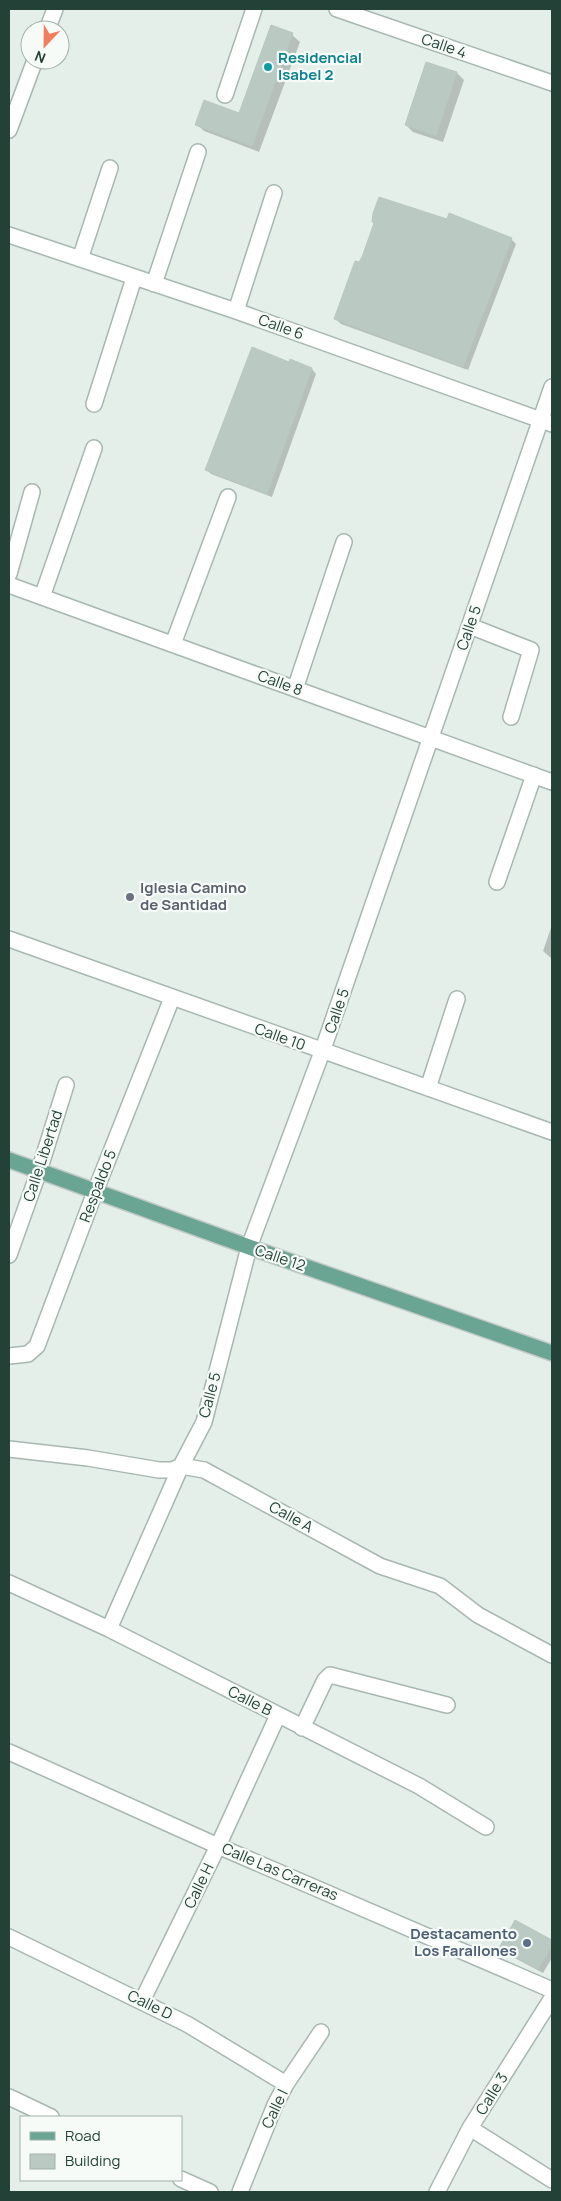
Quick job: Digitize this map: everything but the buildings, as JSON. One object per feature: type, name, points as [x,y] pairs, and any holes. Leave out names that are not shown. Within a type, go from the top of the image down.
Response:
[{"type":"main road","name":"Calle 12","points":[[9,1160],[249,1248],[552,1353]]},
{"type":"street","points":[[225,95],[254,9]]},
{"type":"street","name":"Calle 4","points":[[337,9],[552,83]]},
{"type":"street","points":[[9,130],[31,70]]},
{"type":"street","points":[[154,284],[198,152]]},
{"type":"street","points":[[80,259],[110,168]]},
{"type":"street","points":[[236,311],[274,193]]},
{"type":"street","name":"Calle 6","points":[[9,235],[236,311],[546,422]]},
{"type":"street","points":[[94,404],[134,278]]},
{"type":"street","name":"Calle 5","points":[[109,1629],[181,1466],[204,1422],[249,1248],[322,1052],[470,626],[546,422],[552,387]]},
{"type":"street","points":[[42,597],[94,448]]},
{"type":"street","points":[[9,574],[32,492]]},
{"type":"street","points":[[173,644],[228,497]]},
{"type":"street","points":[[295,689],[344,542]]},
{"type":"street","name":"Calle 8","points":[[9,585],[552,782]]},
{"type":"street","points":[[470,626],[531,650],[511,717]]},
{"type":"street","points":[[497,882],[534,775]]},
{"type":"street","name":"Calle 10","points":[[9,939],[322,1052],[552,1132]]},
{"type":"street","name":"Respaldo 5","points":[[9,1356],[28,1354],[37,1346],[95,1192],[172,998]]},
{"type":"street","points":[[428,1088],[457,999]]},
{"type":"street","name":"Calle Libertad","points":[[9,1254],[39,1171],[66,1085]]},
{"type":"street","name":"Calle A","points":[[9,1449],[88,1458],[159,1470],[172,1470],[181,1466],[207,1471],[385,1568],[440,1586],[478,1614],[552,1655]]},
{"type":"street","name":"Calle B","points":[[9,1583],[109,1629],[419,1786],[486,1827]]},
{"type":"street","points":[[302,1728],[330,1675],[447,1706]]},
{"type":"street","name":"Calle H","points":[[142,2001],[218,1846],[278,1716]]},
{"type":"street","name":"Calle Las Carreras","points":[[9,1752],[218,1846],[552,1990]]},
{"type":"street","name":"Calle D","points":[[9,1937],[188,2024],[286,2084]]},
{"type":"street","name":"Calle 3","points":[[437,2192],[470,2128],[552,1998]]},
{"type":"street","name":"Calle I","points":[[240,2192],[266,2125],[286,2084],[321,2032]]},
{"type":"street","points":[[9,2097],[49,2116]]},
{"type":"street","points":[[470,2128],[552,2180]]},
{"type":"street","points":[[182,2179],[210,2192]]},
{"type":"place","name":"Residencial Isabel 2","points":[[268,67]]},
{"type":"place","name":"Iglesia Camino de Santidad","points":[[130,897]]},
{"type":"place","name":"Destacamento Los Farallones","points":[[527,1943]]}]
